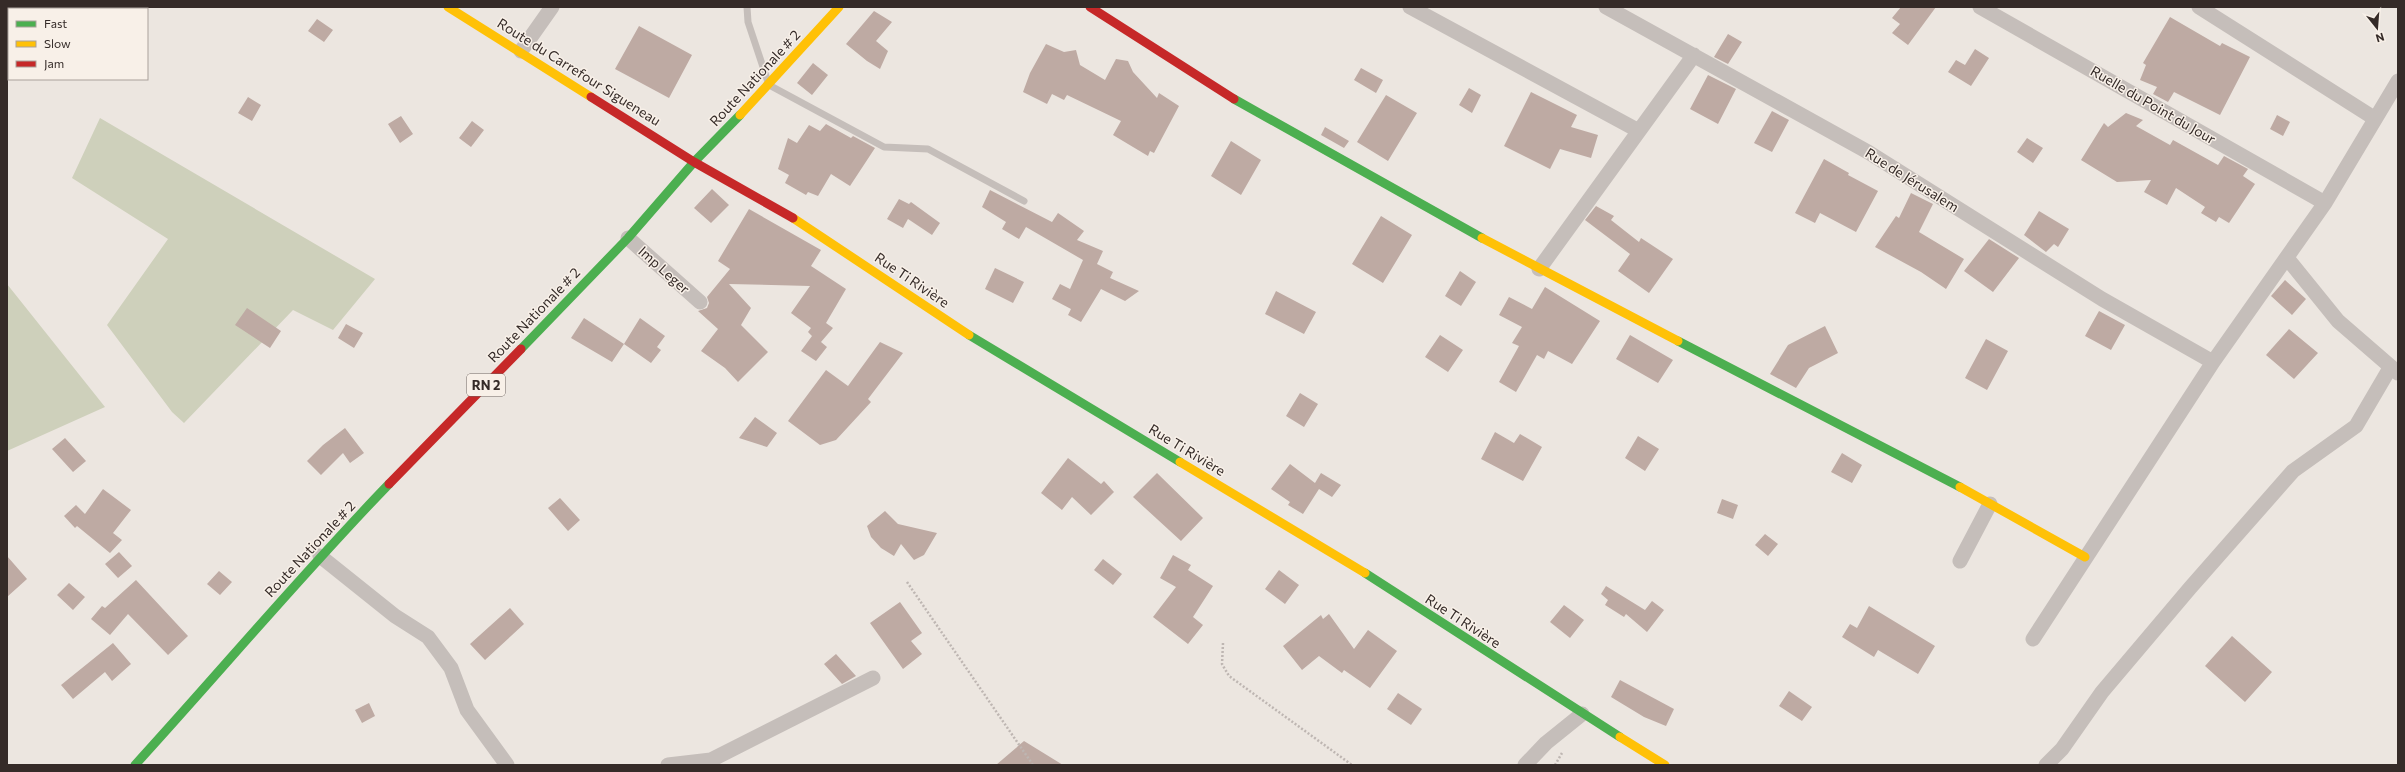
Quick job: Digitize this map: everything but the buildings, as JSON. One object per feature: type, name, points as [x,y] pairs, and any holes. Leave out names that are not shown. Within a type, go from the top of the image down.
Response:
[{"type":"street","name":"Route du Carrefour Sigueneau","points":[[448,7],[521,51],[694,162]]},
{"type":"street","points":[[521,51],[552,7]]},
{"type":"street","name":"Route Nationale # 2","points":[[135,765],[226,665],[320,556],[628,238],[694,162],[769,85],[839,7]]},
{"type":"street","points":[[1090,7],[1254,112],[1539,269],[1909,459],[2085,557]]},
{"type":"street","points":[[1410,7],[1639,131]]},
{"type":"street","name":"Rue de Jérusalem","points":[[1606,7],[1868,152],[2102,299],[2213,362]]},
{"type":"street","name":"Ruelle du Point du Jour","points":[[1980,7],[2325,203]]},
{"type":"street","points":[[2199,7],[2374,118]]},
{"type":"street","points":[[1539,269],[1694,55]]},
{"type":"street","points":[[2033,639],[2213,362],[2325,203],[2374,118],[2398,80]]},
{"type":"street","name":"Rue Ti Rivière","points":[[694,162],[813,230],[970,336],[1376,580],[1582,714],[1665,765]]},
{"type":"street","name":"Imp Leger","points":[[628,238],[700,302]]},
{"type":"street","points":[[2046,765],[2062,749],[2107,686],[2293,471],[2356,426],[2394,371],[2338,321],[2287,258]]},
{"type":"street","points":[[1960,561],[1990,504]]},
{"type":"street","points":[[320,556],[395,616],[428,637],[451,668],[467,710],[507,765]]},
{"type":"street","points":[[668,765],[711,760],[873,678]]},
{"type":"street","points":[[1525,765],[1546,743],[1582,714]]},
{"type":"lane","points":[[747,7],[748,22],[769,85],[884,147],[928,149],[1024,201]]},
{"type":"path","points":[[907,582],[1034,765]]},
{"type":"path","points":[[1223,643],[1222,664],[1229,676],[1352,765]]},
{"type":"green space","points":[[100,118],[375,279],[333,330],[293,310],[184,423],[172,412],[107,325],[168,239],[72,178]]},
{"type":"green space","points":[[7,284],[105,407],[7,451]]},
{"type":"traffic: fast","points":[[1234,99],[1482,238]]},
{"type":"traffic: fast","points":[[521,349],[628,238],[694,162],[740,115]]},
{"type":"traffic: fast","points":[[969,335],[1180,462]]},
{"type":"traffic: fast","points":[[1678,341],[1960,487]]},
{"type":"traffic: fast","points":[[135,765],[292,588],[389,484]]},
{"type":"traffic: fast","points":[[1365,573],[1620,737]]},
{"type":"traffic: slow","points":[[448,7],[591,97]]},
{"type":"traffic: slow","points":[[740,115],[839,7]]},
{"type":"traffic: slow","points":[[793,218],[969,335]]},
{"type":"traffic: slow","points":[[1482,238],[1678,341]]},
{"type":"traffic: slow","points":[[1180,462],[1365,573]]},
{"type":"traffic: slow","points":[[1960,487],[2085,557]]},
{"type":"traffic: slow","points":[[1620,737],[1665,765]]},
{"type":"traffic: jam","points":[[1090,7],[1234,99]]},
{"type":"traffic: jam","points":[[591,97],[694,162],[793,218]]},
{"type":"traffic: jam","points":[[389,484],[521,349]]}]
